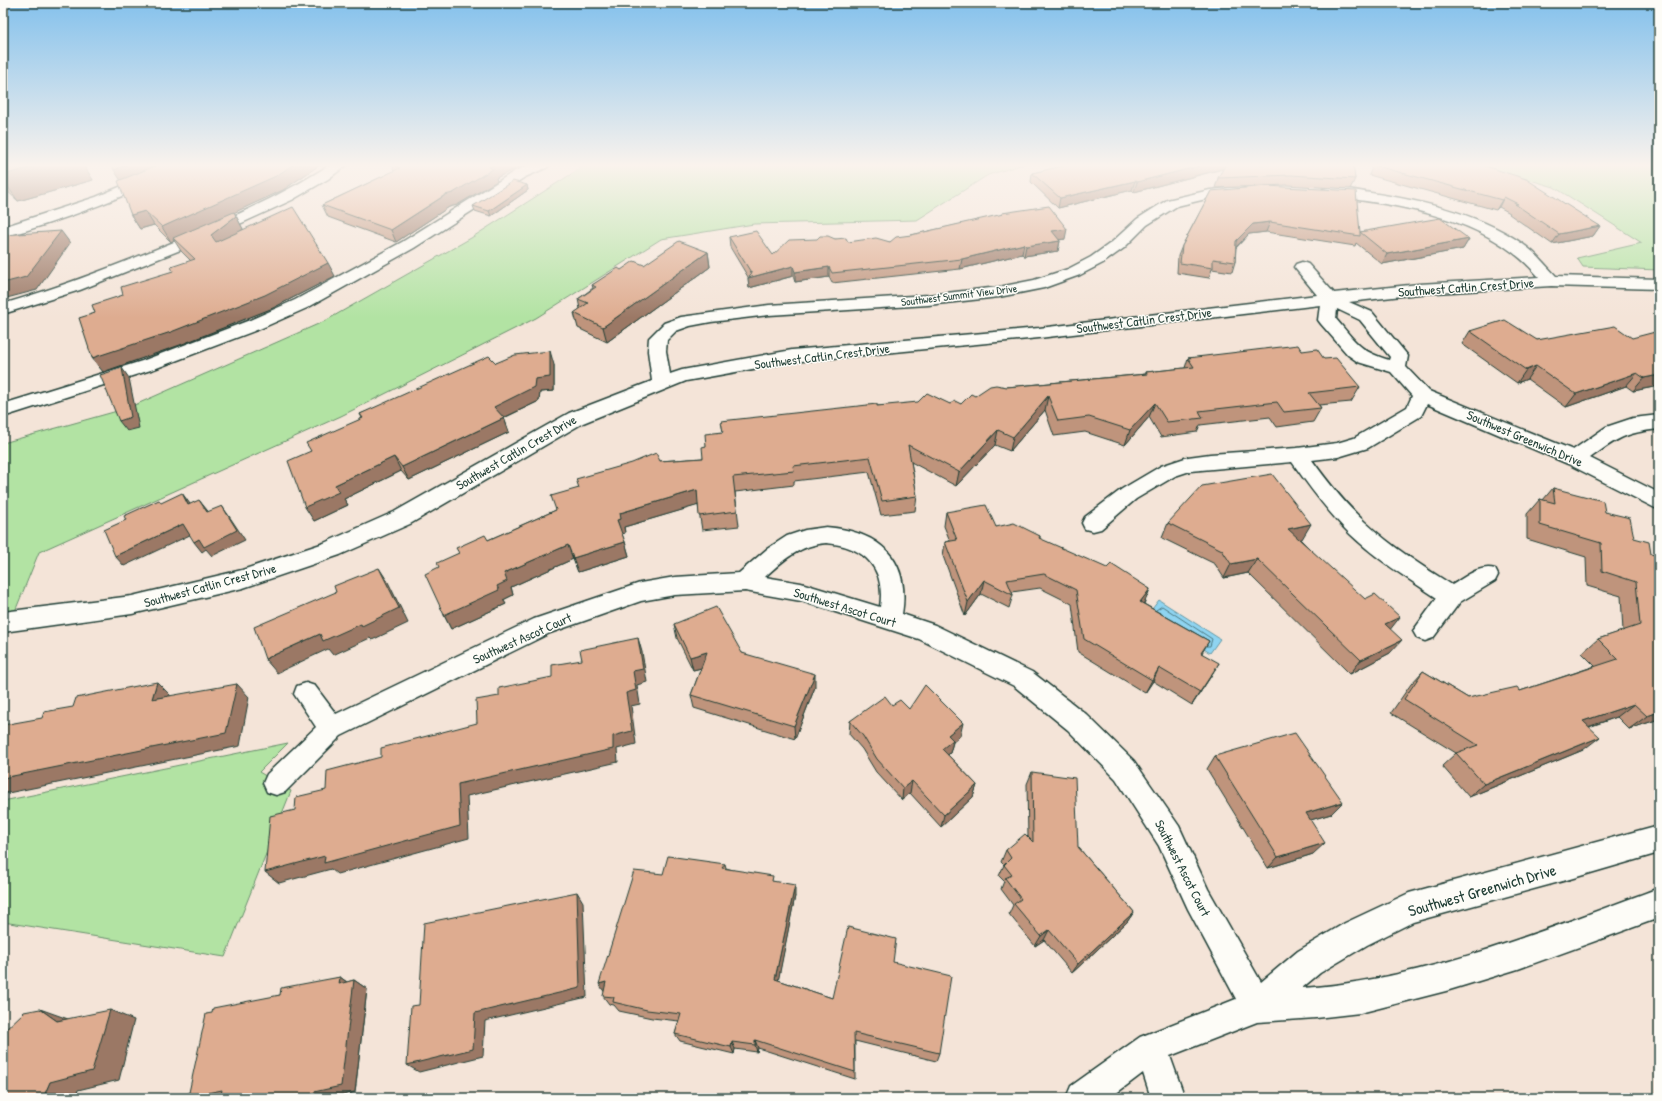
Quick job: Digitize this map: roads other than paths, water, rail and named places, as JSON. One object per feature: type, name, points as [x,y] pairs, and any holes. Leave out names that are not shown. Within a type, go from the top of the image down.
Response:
[{"type":"street","points":[[3,232],[54,215]]},
{"type":"street","points":[[3,309],[64,290],[151,258],[249,215]]},
{"type":"street","points":[[3,411],[148,365],[256,324],[301,304],[408,245],[455,215]]},
{"type":"street","name":"Southwest Summit View Drive","points":[[662,384],[658,338],[670,327],[687,321],[769,310],[928,300],[999,292],[1038,284],[1074,272],[1097,260],[1118,245],[1142,222],[1152,215]]},
{"type":"street","points":[[1446,215],[1490,231],[1526,255],[1551,281]]},
{"type":"street","points":[[1302,266],[1330,299],[1366,316],[1399,356],[1397,368]]},
{"type":"street","name":"Southwest Catlin Crest Drive","points":[[6,621],[132,605],[243,579],[332,549],[402,518],[576,418],[682,376],[792,356],[1039,333],[1225,310],[1420,289],[1551,281],[1659,284]]},
{"type":"street","name":"Southwest Greenwich Drive","points":[[1330,299],[1327,320],[1354,351],[1364,358],[1397,368],[1422,394],[1575,459],[1659,502]]},
{"type":"street","points":[[1092,524],[1129,494],[1168,471],[1188,464],[1297,455],[1338,450],[1361,443],[1414,411],[1422,394]]},
{"type":"street","points":[[1575,459],[1613,432],[1633,425],[1659,422]]},
{"type":"street","points":[[1297,455],[1338,507],[1369,538],[1392,556],[1452,596]]},
{"type":"street","points":[[745,582],[776,554],[795,542],[811,536],[832,535],[850,539],[876,553],[891,577],[893,596],[889,621]]},
{"type":"street","points":[[1425,631],[1452,596],[1487,575]]},
{"type":"street","name":"Southwest Ascot Court","points":[[276,783],[332,728],[542,626],[640,592],[675,586],[745,582],[793,591],[832,601],[889,621],[927,632],[1023,679],[1077,722],[1125,770],[1169,836],[1198,899],[1257,1006]]},
{"type":"street","points":[[306,694],[332,728]]},
{"type":"street","name":"Southwest Greenwich Drive","points":[[1083,1098],[1151,1048],[1257,1006],[1309,962],[1356,934],[1409,908],[1563,867],[1659,839]]},
{"type":"street","name":"Southwest Greenwich Drive","points":[[1257,1006],[1324,1003],[1374,994],[1472,968],[1659,903]]},
{"type":"street","points":[[1151,1048],[1168,1098]]},
{"type":"water","points":[[1159,600],[1220,639],[1210,653],[1149,613]]}]
